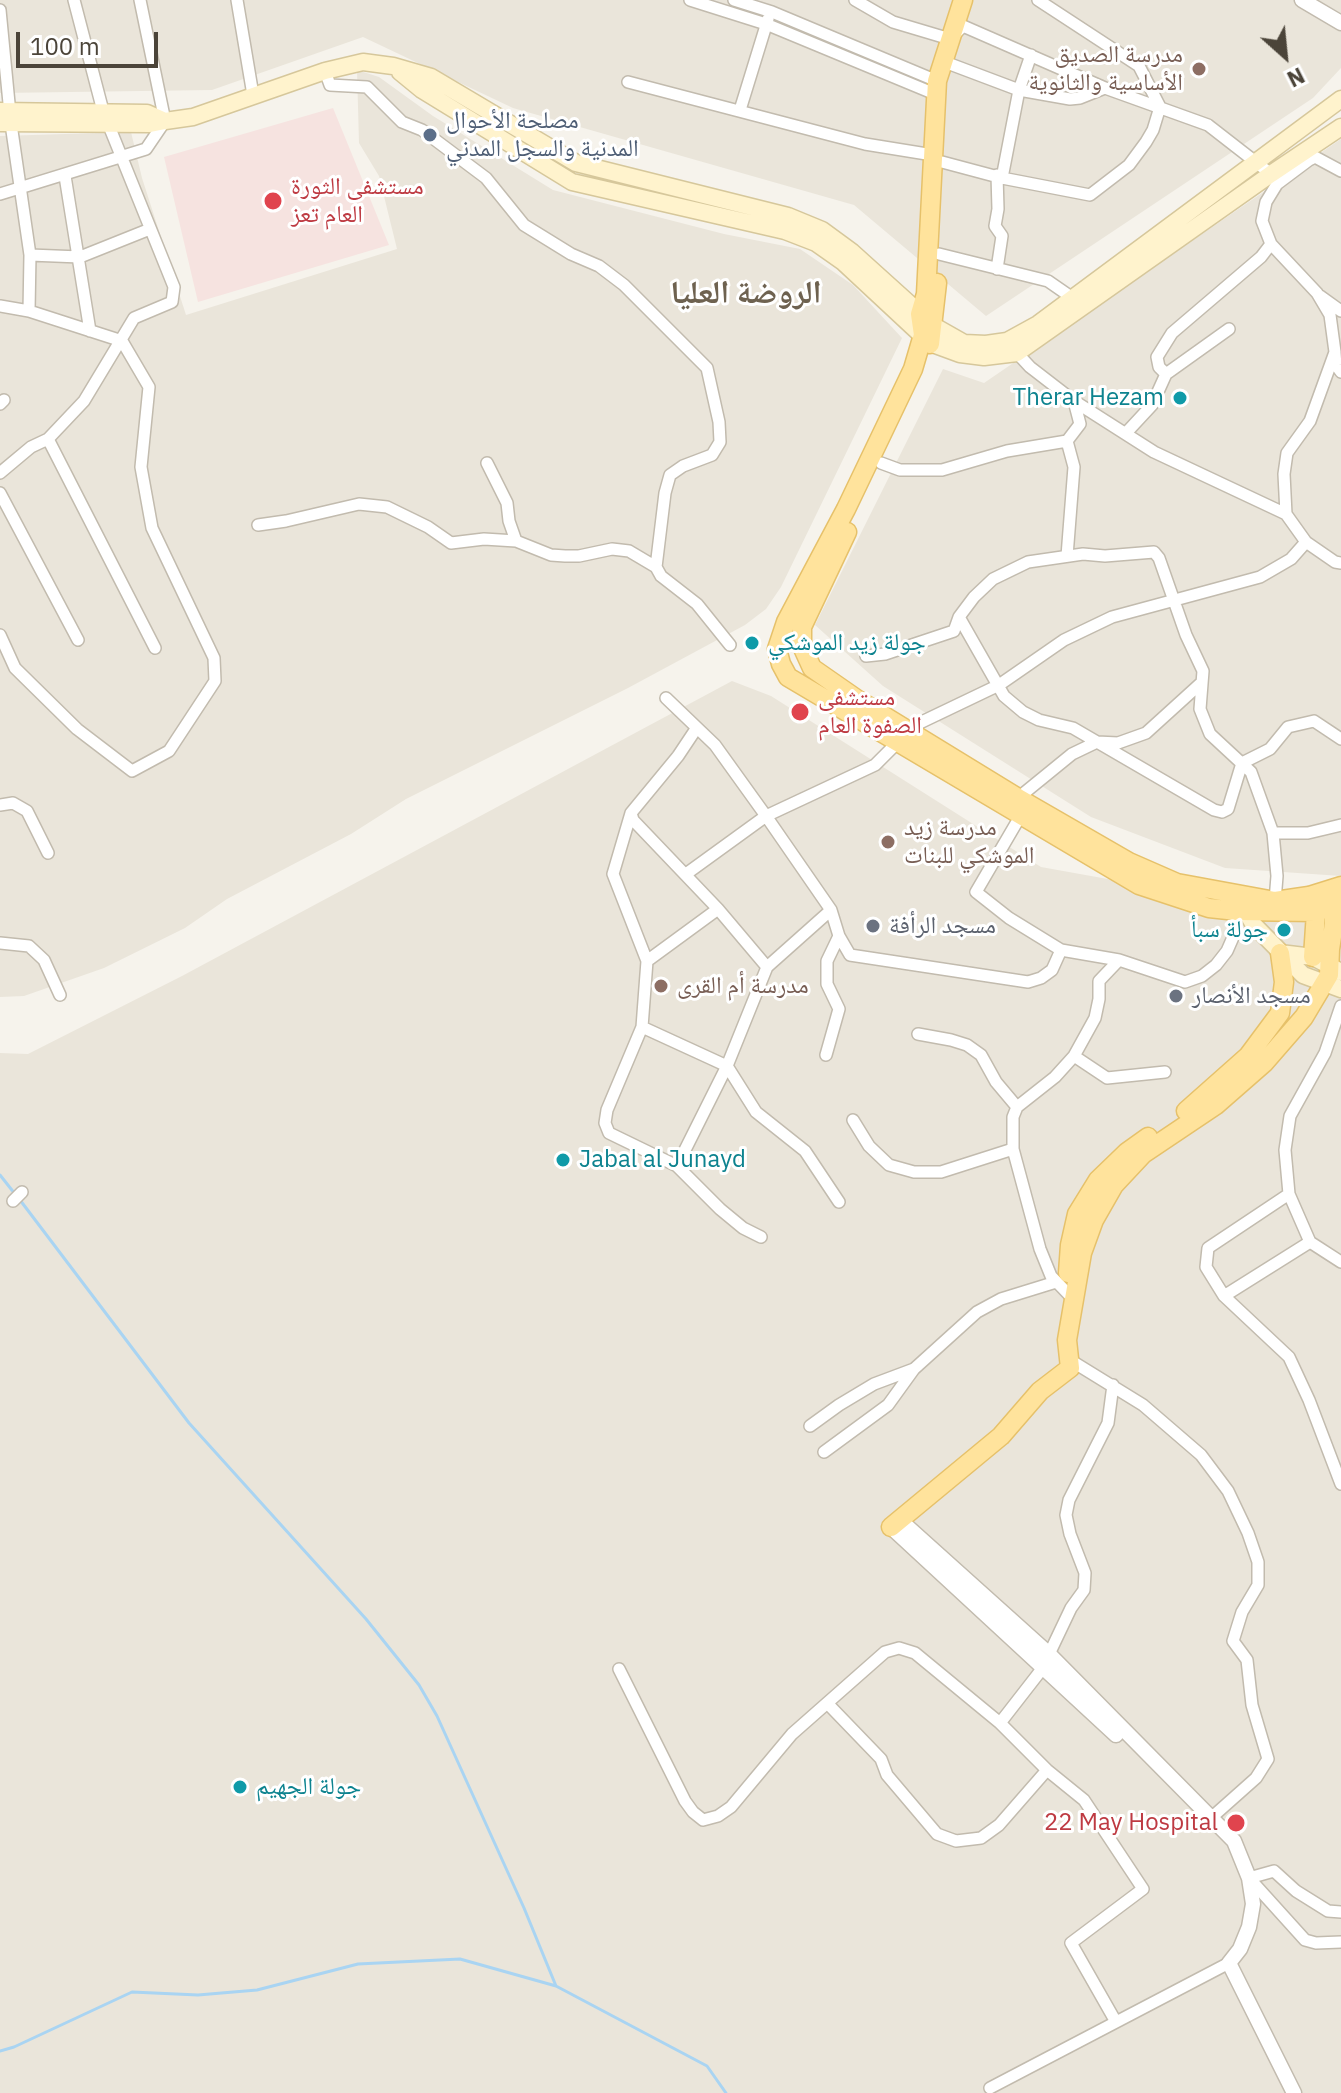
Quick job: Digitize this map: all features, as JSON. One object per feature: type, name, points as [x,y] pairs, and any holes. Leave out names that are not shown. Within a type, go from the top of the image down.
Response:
[{"type":"main road","points":[[903,735],[812,668],[801,640],[804,620],[927,365],[926,294],[938,158],[950,64],[966,0]]},
{"type":"main road","points":[[957,33],[936,87],[939,254],[927,330],[913,369],[846,509],[786,622],[777,649],[788,677],[903,735],[1020,806],[1139,885],[1209,908],[1275,901],[1312,904]]},
{"type":"main road","points":[[5,117],[106,117],[150,124],[193,117],[325,71],[363,62],[393,66],[431,77],[576,163],[788,216],[822,230],[852,252],[927,330],[960,354],[984,357],[1017,353],[1271,174],[1306,156],[1341,127]]},
{"type":"main road","points":[[927,330],[964,343],[986,344],[1007,341],[1038,324],[1341,99]]},
{"type":"main road","points":[[896,1524],[1001,1436],[1040,1391],[1070,1368],[1067,1340],[1082,1253],[1094,1220],[1114,1185],[1143,1154],[1216,1105],[1264,1063],[1304,1017],[1330,974],[1336,896],[1312,904],[1239,905]]},
{"type":"main road","points":[[1312,904],[1330,974]]},
{"type":"main road","points":[[1239,905],[1254,925],[1303,975],[1330,974]]},
{"type":"main road","points":[[1280,953],[1330,974]]},
{"type":"main road","points":[[1075,1298],[1068,1281],[1070,1245],[1077,1214],[1098,1180],[1127,1152],[1198,1103],[1248,1056],[1280,1013],[1284,982],[1280,953]]},
{"type":"street","points":[[0,473],[31,447],[48,439],[84,401],[134,318],[172,302],[174,287],[106,117],[74,0]]},
{"type":"street","points":[[0,194],[146,149],[165,121],[140,0]]},
{"type":"street","points":[[237,0],[253,95]]},
{"type":"street","points":[[690,0],[766,24],[936,87]]},
{"type":"street","points":[[734,0],[772,12],[936,87]]},
{"type":"street","points":[[855,0],[893,22],[957,33],[1031,55],[1105,88],[1208,125],[1271,174]]},
{"type":"street","points":[[628,82],[865,144],[938,158],[1000,177],[1093,194],[1129,165],[1146,142],[1160,107],[1139,66],[1038,0]]},
{"type":"street","points":[[1302,0],[1341,23]]},
{"type":"street","points":[[0,10],[5,117],[22,187],[30,255],[29,311]]},
{"type":"street","points":[[740,110],[772,12]]},
{"type":"street","points":[[997,269],[1002,236],[995,228],[1000,177],[1019,90],[1031,55]]},
{"type":"street","points":[[950,64],[1019,90],[1070,99],[1105,88]]},
{"type":"street","points":[[325,71],[330,85],[367,87],[402,122],[422,130],[486,178],[524,225],[571,254],[599,266],[624,285],[707,368],[719,422],[720,442],[712,455],[683,466],[670,475],[656,567]]},
{"type":"street","points":[[1341,171],[1315,157],[1306,156],[1277,184],[1266,202],[1262,221],[1271,244],[1317,293],[1341,311]]},
{"type":"street","points":[[65,176],[90,331]]},
{"type":"street","points":[[30,255],[80,257],[150,229]]},
{"type":"street","points":[[1166,374],[1159,367],[1157,357],[1172,333],[1261,257],[1271,244]]},
{"type":"street","points":[[939,254],[1048,281],[1074,299]]},
{"type":"street","points":[[1317,293],[1330,315],[1336,365],[1341,372]]},
{"type":"street","points":[[0,306],[29,311],[122,341],[149,387],[141,467],[152,528],[214,658],[215,681],[169,751],[132,771],[77,729],[15,668],[0,635]]},
{"type":"street","points":[[1126,433],[1152,405],[1166,374],[1229,329]]},
{"type":"street","points":[[1286,514],[1284,474],[1287,453],[1310,421],[1335,352]]},
{"type":"street","points":[[1017,353],[1074,401],[1154,452],[1286,514],[1306,542],[1341,563]]},
{"type":"street","points":[[881,463],[900,470],[942,470],[1007,451],[1067,441],[1080,424],[1074,401]]},
{"type":"street","points":[[48,439],[155,648]]},
{"type":"street","points":[[1067,441],[1074,467],[1067,556]]},
{"type":"street","points":[[487,463],[507,503],[516,541]]},
{"type":"street","points":[[0,493],[78,640]]},
{"type":"street","points":[[258,525],[359,504],[387,507],[428,527],[451,543],[484,539],[516,541],[551,555],[565,556],[612,549],[629,551],[656,567],[661,576],[697,604],[730,645]]},
{"type":"street","points":[[686,874],[766,816],[875,765],[903,735],[999,685],[1064,640],[1112,617],[1260,577],[1291,559],[1306,542]]},
{"type":"street","points":[[866,656],[885,654],[954,631],[959,617],[974,597],[993,579],[1011,568],[1028,562],[1083,554],[1105,556],[1154,552],[1203,671],[1200,709],[1210,734],[1251,772],[1273,833],[1277,876],[1275,901]]},
{"type":"street","points":[[959,617],[1004,696],[1023,712],[1039,720],[1073,728],[1222,812],[1228,809],[1242,763],[1270,749],[1288,727],[1314,721],[1341,739]]},
{"type":"street","points":[[1200,684],[1146,733],[1118,743],[1097,742],[1072,754],[1020,806],[976,892],[1009,918],[1061,950],[1119,960],[1185,982],[1202,976],[1227,951],[1234,935],[1239,905]]},
{"type":"street","points":[[666,698],[715,745],[766,816],[831,910],[839,936],[850,955],[1028,982],[1052,970],[1061,950]]},
{"type":"street","points":[[696,729],[631,813],[613,874],[647,961],[642,1027],[607,1110],[605,1123],[609,1133],[677,1166],[720,1209],[743,1228],[761,1237]]},
{"type":"street","points":[[0,805],[13,803],[27,811],[48,853]]},
{"type":"street","points":[[631,813],[633,820],[718,909],[767,967]]},
{"type":"street","points":[[1273,833],[1308,833],[1341,825]]},
{"type":"street","points":[[647,961],[718,909]]},
{"type":"street","points":[[677,1166],[727,1066],[767,967],[831,910]]},
{"type":"street","points":[[826,1055],[839,1009],[827,984],[827,961],[839,936]]},
{"type":"street","points":[[0,943],[29,946],[44,960],[60,995]]},
{"type":"street","points":[[1075,1298],[1051,1276],[1040,1249],[1013,1149],[1013,1117],[1017,1107],[1055,1077],[1074,1056],[1095,1018],[1099,981],[1119,960]]},
{"type":"street","points":[[1341,1006],[1325,1053],[1290,1116],[1285,1150],[1289,1194],[1310,1242],[1341,1262]]},
{"type":"street","points":[[642,1027],[727,1066],[756,1112],[805,1151],[839,1202]]},
{"type":"street","points":[[918,1034],[967,1045],[981,1055],[996,1082],[1017,1107]]},
{"type":"street","points":[[1074,1056],[1107,1078],[1165,1072]]},
{"type":"street","points":[[853,1120],[869,1146],[889,1165],[914,1172],[941,1172],[1013,1149]]},
{"type":"street","points":[[1289,1194],[1208,1248],[1206,1267],[1224,1296],[1289,1357],[1341,1484]]},
{"type":"street","points":[[1224,1296],[1310,1242]]},
{"type":"street","points":[[824,1452],[888,1405],[914,1369],[977,1312],[1001,1299],[1056,1282]]},
{"type":"street","points":[[1070,1360],[1143,1405],[1201,1455],[1228,1491],[1258,1562],[1258,1585],[1242,1612],[1233,1641],[1247,1660],[1252,1705],[1268,1759],[1256,1778],[1211,1818]]},
{"type":"street","points":[[810,1426],[874,1384],[914,1369]]},
{"type":"street","points":[[1000,1723],[1042,1669],[1071,1608],[1084,1590],[1085,1573],[1066,1515],[1069,1500],[1108,1423],[1113,1385]]},
{"type":"street","points":[[896,1524],[1048,1653],[1234,1841],[1249,1878],[1253,1904],[1249,1927],[1240,1949],[1229,1963],[990,2088]]},
{"type":"street","points":[[896,1524],[1042,1669],[1105,1724],[1227,1847],[1249,1878],[1305,1940],[1341,1942]]},
{"type":"street","points":[[619,1669],[685,1801],[703,1820],[718,1816],[731,1807],[792,1734],[885,1652],[899,1648],[915,1653],[1000,1723],[1047,1770],[1084,1800],[1143,1889],[1071,1943],[1116,2022]]},
{"type":"street","points":[[827,1703],[881,1759],[887,1775],[937,1834],[956,1841],[981,1838],[999,1825],[1047,1770]]},
{"type":"street","points":[[1249,1878],[1274,1871],[1296,1891],[1328,1911],[1341,1912]]},
{"type":"street","points":[[1229,1963],[1294,2093]]},
{"type":"shaded area","points":[[0,0],[1341,0],[1341,68],[1313,98],[986,316],[854,205],[513,108],[363,37],[212,90],[0,93]]},
{"type":"shaded area","points":[[357,70],[379,77],[433,116],[553,190],[724,234],[800,249],[853,285],[902,338],[781,587],[766,609],[745,625],[628,688],[406,799],[351,834],[227,899],[185,928],[104,968],[24,996],[0,997],[0,136],[131,132],[142,178],[186,315],[397,249],[379,176],[359,143]]},
{"type":"shaded area","name":"مستشفى الثورة العام تعز","points":[[333,108],[389,245],[198,302],[164,157]]},
{"type":"shaded area","points":[[1341,139],[1341,876],[1225,868],[1091,817],[883,686],[815,625],[943,369],[984,383]]},
{"type":"shaded area","points":[[732,681],[771,696],[1041,867],[1341,921],[1341,2093],[0,2093],[0,1053],[28,1054],[182,976]]},
{"type":"waterway","points":[[0,1175],[15,1194]]},
{"type":"waterway","points":[[20,1200],[189,1423],[366,1619],[419,1685],[437,1716],[556,1986]]},
{"type":"waterway","points":[[0,2051],[132,1992],[198,1995],[257,1990],[358,1964],[460,1959],[556,1986],[707,2066],[726,2093]]},
{"type":"place","name":"مدرسة الصديق الأساسية والثانوية","points":[[1199,69]]},
{"type":"place","name":"مصلحة الأحوال المدنية والسجل المدني","points":[[430,135]]},
{"type":"place","name":"مستشفى الثورة العام تعز","points":[[273,201]]},
{"type":"place","name":"Therar Hezam","points":[[1180,398]]},
{"type":"place","name":"جولة زيد الموشكي","points":[[752,643]]},
{"type":"place","name":"مستشفى الصفوة العام","points":[[800,712]]},
{"type":"place","name":"مدرسة زيد الموشكي للبنات","points":[[888,842]]},
{"type":"place","name":"مسجد الرأفة","points":[[873,926]]},
{"type":"place","name":"جولة سبأ","points":[[1284,930]]},
{"type":"place","name":"مدرسة أم القرى","points":[[661,986]]},
{"type":"place","name":"مسجد الأنصار","points":[[1176,996]]},
{"type":"place","name":"Jabal al Junayd","points":[[563,1160]]},
{"type":"place","name":"جولة الجهيم","points":[[240,1787]]},
{"type":"place","name":"22 May Hospital","points":[[1236,1823]]},
{"type":"district","name":"الروضة العليا","points":[[746,294]]}]
